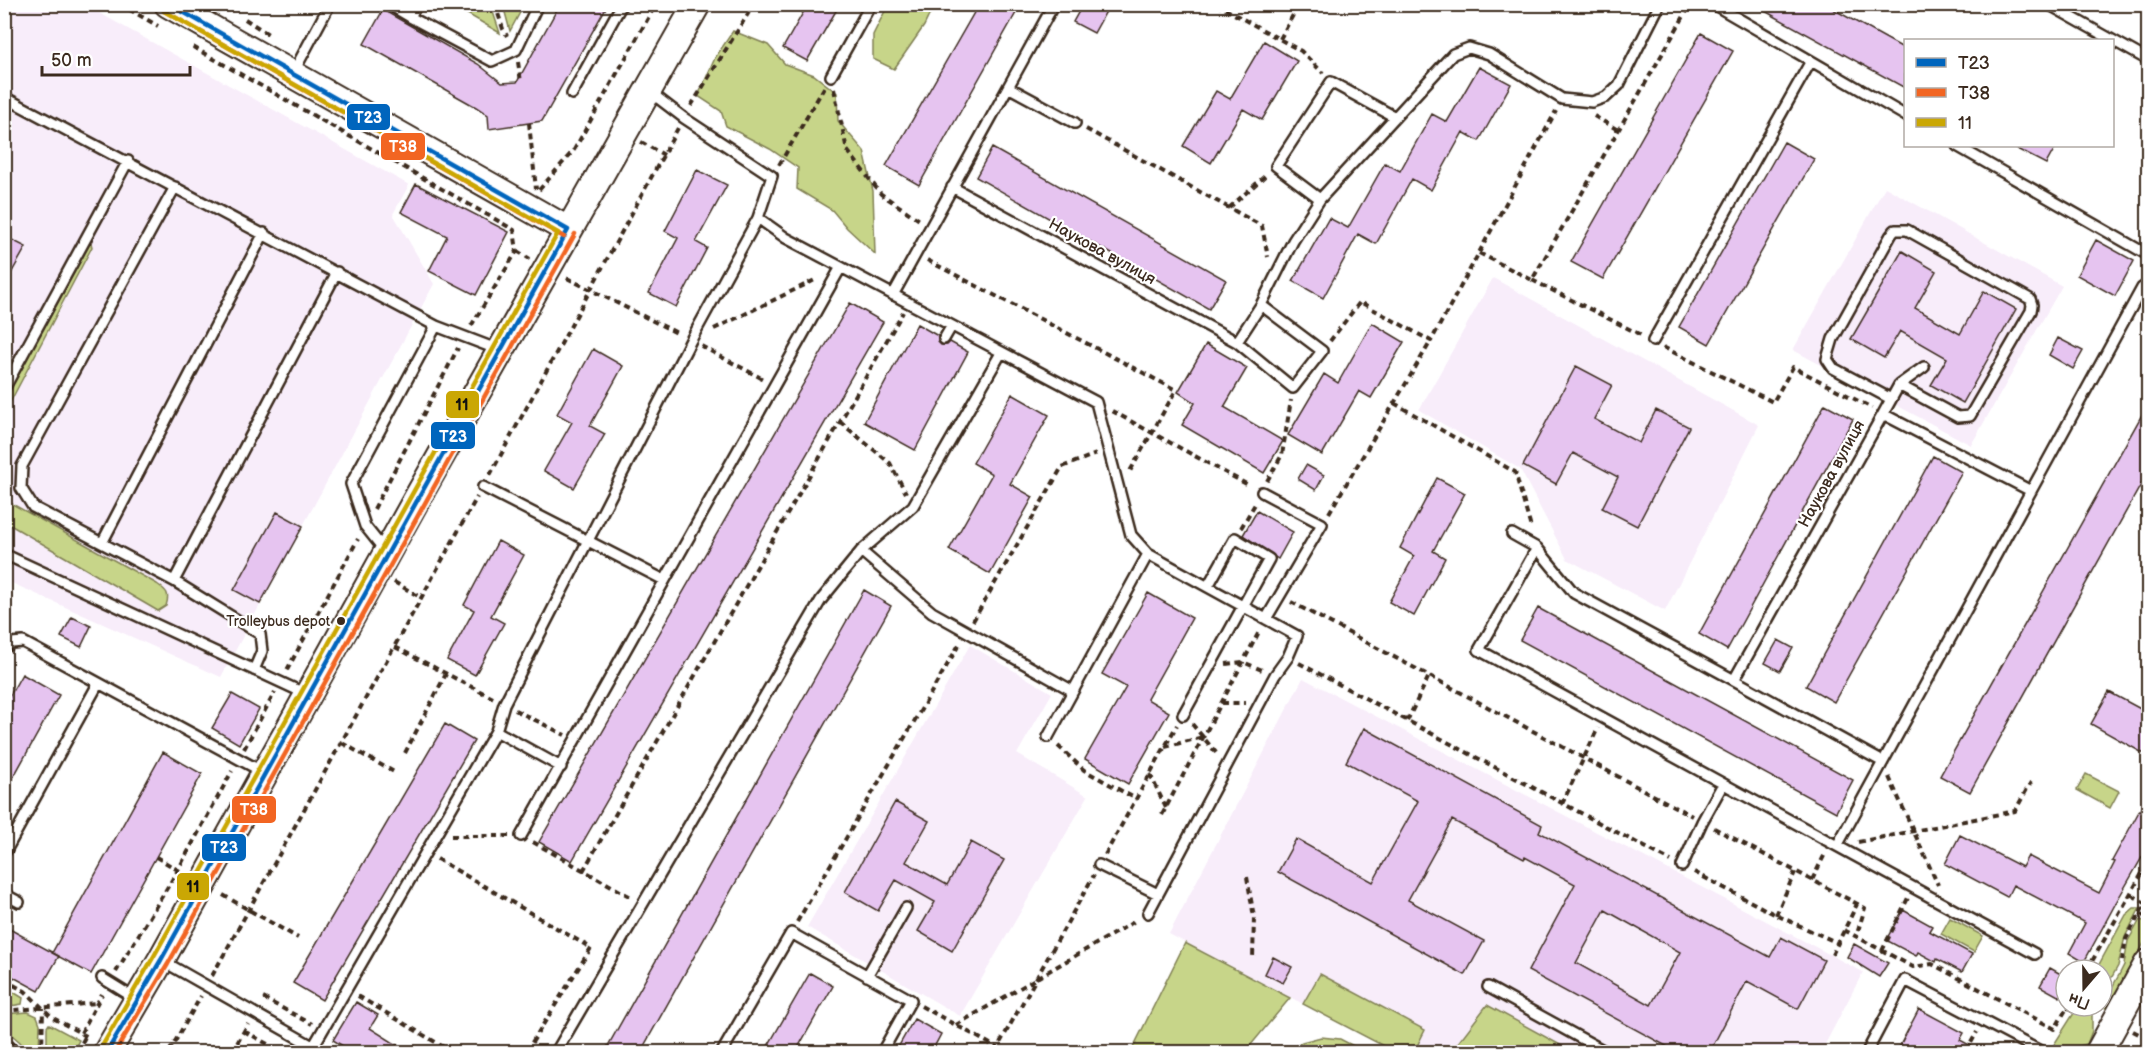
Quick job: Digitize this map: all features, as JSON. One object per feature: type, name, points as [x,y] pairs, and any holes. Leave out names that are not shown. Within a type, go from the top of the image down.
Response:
[{"type":"street","points":[[107,1053],[697,4]]},
{"type":"street","points":[[165,16],[292,75],[568,230]]},
{"type":"street","points":[[2099,1053],[2148,963]]},
{"type":"lane","points":[[292,75],[330,4]]},
{"type":"lane","points":[[388,4],[492,61],[516,50],[538,4]]},
{"type":"lane","points":[[410,16],[417,4]]},
{"type":"lane","points":[[572,94],[622,4]]},
{"type":"lane","points":[[831,76],[871,4]]},
{"type":"lane","points":[[893,295],[1054,4]]},
{"type":"lane","points":[[1237,342],[1261,304],[1293,241],[1320,199],[1453,54],[1469,48],[1489,54],[1563,99],[1592,102],[1606,97],[1619,85],[1660,4]]},
{"type":"lane","points":[[1713,4],[1904,115]]},
{"type":"lane","points":[[2048,4],[2110,39]]},
{"type":"lane","points":[[2114,41],[2148,60]]},
{"type":"lane","points":[[1653,341],[1811,62]]},
{"type":"lane","points":[[1320,199],[1276,166],[1331,82],[1395,117]]},
{"type":"lane","points":[[1008,87],[1075,123]]},
{"type":"lane","points":[[313,1047],[496,731],[504,704],[691,340],[758,218],[772,176],[684,118],[649,91]]},
{"type":"lane","points":[[4,97],[436,326],[501,350]]},
{"type":"lane","points":[[1959,147],[2148,255]]},
{"type":"lane","points":[[4,389],[128,161]]},
{"type":"lane","points":[[175,187],[22,466],[21,488],[33,507],[174,581],[260,634],[262,651],[254,670]]},
{"type":"lane","name":"Наукова вулиця","points":[[952,187],[1237,342],[1293,388]]},
{"type":"lane","points":[[758,218],[786,238],[1096,402],[1131,536],[1148,554],[1297,636],[1288,657],[1275,675],[1148,913]]},
{"type":"lane","points":[[1891,399],[1833,368],[1827,359],[1833,339],[1895,230],[1906,230],[2030,299],[2031,311],[1970,416],[1958,417],[1899,385]]},
{"type":"lane","points":[[102,543],[264,233]]},
{"type":"lane","points":[[521,836],[841,267]]},
{"type":"lane","points":[[174,581],[337,272]]},
{"type":"lane","points":[[1834,845],[1883,762],[2142,288],[2148,284]]},
{"type":"lane","points":[[1261,304],[1322,351],[1293,388]]},
{"type":"lane","points":[[387,553],[365,526],[351,484],[436,326]]},
{"type":"lane","points":[[944,339],[951,327]]},
{"type":"lane","points":[[556,1053],[821,600],[861,550],[913,506],[1000,353]]},
{"type":"lane","points":[[1883,414],[1899,385],[1924,367]]},
{"type":"lane","name":"Наукова вулиця","points":[[1734,680],[1883,414],[2031,490]]},
{"type":"lane","points":[[483,487],[664,580]]},
{"type":"lane","points":[[1262,492],[1322,524],[1266,619]]},
{"type":"lane","points":[[1512,534],[1537,548],[1574,593],[1883,762]]},
{"type":"lane","points":[[1183,715],[1269,559],[1235,538],[1208,586]]},
{"type":"lane","points":[[1537,548],[1479,650],[2035,954]]},
{"type":"lane","points":[[861,550],[932,612],[1073,691]]},
{"type":"lane","points":[[4,554],[308,695]]},
{"type":"lane","points":[[1048,737],[1148,554]]},
{"type":"lane","points":[[4,648],[12,643],[23,642],[265,773]]},
{"type":"lane","points":[[4,854],[98,684]]},
{"type":"lane","points":[[496,731],[561,767]]},
{"type":"lane","points":[[1682,866],[1723,784]]},
{"type":"lane","points":[[1099,865],[1158,894]]},
{"type":"lane","points":[[4,894],[19,902]]},
{"type":"lane","points":[[867,976],[906,908]]},
{"type":"lane","points":[[722,1053],[791,933],[911,1000],[882,1053]]},
{"type":"lane","points":[[161,960],[324,1053]]},
{"type":"lane","points":[[1867,1053],[1905,980],[2042,1053]]},
{"type":"lane","points":[[106,981],[138,1000]]},
{"type":"lane","points":[[1488,987],[1606,1053]]},
{"type":"path","points":[[120,4],[165,16]]},
{"type":"path","points":[[529,123],[537,192],[574,150],[656,4]]},
{"type":"path","points":[[169,1053],[395,647],[684,118],[754,4]]},
{"type":"path","points":[[1216,4],[1301,51],[1331,82]]},
{"type":"path","points":[[1280,39],[1299,4]]},
{"type":"path","points":[[1532,280],[1691,4]]},
{"type":"path","points":[[81,1033],[106,981],[178,870],[365,526],[464,337],[517,251],[514,230],[192,46]]},
{"type":"path","points":[[772,176],[831,76]]},
{"type":"path","points":[[831,76],[848,150],[881,194],[930,227]]},
{"type":"path","points":[[1322,524],[1431,340],[1563,99]]},
{"type":"path","points":[[1075,123],[1262,226],[1273,280]]},
{"type":"path","points":[[1229,208],[1276,166]]},
{"type":"path","points":[[517,251],[531,259]]},
{"type":"path","points":[[1479,253],[1773,402],[1793,367],[1883,414]]},
{"type":"path","points":[[916,254],[1176,390],[1120,491]]},
{"type":"path","points":[[691,340],[841,267]]},
{"type":"path","points":[[567,278],[775,385]]},
{"type":"path","points":[[1322,351],[1360,302],[1431,340]]},
{"type":"path","points":[[583,871],[908,304]]},
{"type":"path","points":[[1235,538],[1282,456],[1293,388]]},
{"type":"path","points":[[1096,402],[1262,492]]},
{"type":"path","points":[[1394,403],[1515,472],[1537,548]]},
{"type":"path","points":[[840,422],[890,463],[913,506]]},
{"type":"path","points":[[791,933],[1062,467],[1108,448]]},
{"type":"path","points":[[1280,596],[1865,908],[1856,937]]},
{"type":"path","points":[[1162,815],[1266,619]]},
{"type":"path","points":[[395,647],[575,741]]},
{"type":"path","points":[[1288,657],[1562,804],[1776,915],[1838,943]]},
{"type":"path","points":[[1243,662],[1275,675]]},
{"type":"path","points":[[405,753],[446,674]]},
{"type":"path","points":[[1407,721],[1429,676]]},
{"type":"path","points":[[1222,703],[1260,703]]},
{"type":"path","points":[[996,1050],[1183,715]]},
{"type":"path","points":[[1562,804],[1603,718]]},
{"type":"path","points":[[1048,737],[1084,770],[1136,799]]},
{"type":"path","points":[[1165,747],[1204,737]]},
{"type":"path","points":[[1204,737],[1226,767]]},
{"type":"path","points":[[342,743],[394,772]]},
{"type":"path","points":[[2143,760],[2148,764]]},
{"type":"path","points":[[1883,762],[1948,907]]},
{"type":"path","points":[[1150,774],[1166,808]]},
{"type":"path","points":[[1812,880],[1834,845],[2015,812],[2031,782]]},
{"type":"path","points":[[436,836],[521,836],[642,904]]},
{"type":"path","points":[[156,857],[178,870]]},
{"type":"path","points":[[434,857],[591,948],[526,1053]]},
{"type":"path","points":[[2094,958],[2148,865]]},
{"type":"path","points":[[1776,915],[1796,872]]},
{"type":"path","points":[[1247,877],[1254,917],[1253,959]]},
{"type":"path","points":[[204,884],[298,938]]},
{"type":"path","points":[[2121,965],[2126,939],[2148,902],[2132,895]]},
{"type":"path","points":[[1881,951],[1906,902]]},
{"type":"path","points":[[1832,955],[1857,904]]},
{"type":"path","points":[[956,1025],[1148,913]]},
{"type":"path","points":[[2140,914],[2148,918]]},
{"type":"path","points":[[1844,930],[1912,967],[1932,964],[2055,1029],[2061,1018]]},
{"type":"path","points":[[4,980],[25,991],[53,1018],[86,1035],[77,1053]]},
{"type":"path","points":[[354,993],[452,1053]]},
{"type":"path","points":[[263,998],[323,1030]]},
{"type":"path","points":[[911,1000],[996,1050],[1005,1053]]},
{"type":"path","points":[[4,1011],[97,1003]]},
{"type":"path","points":[[42,1053],[43,1008]]},
{"type":"path","points":[[232,1053],[254,1013]]},
{"type":"path","points":[[1966,1053],[1983,1021]]},
{"type":"path","points":[[244,1031],[282,1053]]},
{"type":"path","points":[[4,1034],[22,1053]]},
{"type":"shaded area","points":[[5,5],[85,5],[409,185],[393,214],[434,284],[221,677],[5,580]]},
{"type":"shaded area","points":[[1885,187],[2062,286],[1971,445],[1793,350]]},
{"type":"shaded area","points":[[1493,278],[1759,425],[1665,611],[1567,559],[1520,469],[1419,410]]},
{"type":"shaded area","points":[[970,645],[1052,693],[1017,754],[1088,796],[960,1016],[807,927]]},
{"type":"shaded area","points":[[1303,678],[1863,972],[1821,1052],[1395,1052],[1169,934]]},
{"type":"green space","points":[[452,5],[484,5],[492,9],[500,33]]},
{"type":"green space","points":[[503,5],[524,5],[510,31]]},
{"type":"green space","points":[[888,5],[934,5],[924,26],[894,69],[873,59],[873,35]]},
{"type":"green space","points":[[733,31],[768,45],[785,64],[814,75],[837,93],[838,121],[864,151],[873,191],[875,254],[847,228],[832,210],[797,189],[798,168],[770,149],[726,126],[721,111],[698,96],[715,58]]},
{"type":"green space","points":[[91,243],[92,247],[5,412],[5,399],[88,244]]},
{"type":"green space","points":[[5,500],[157,584],[167,593],[166,606],[158,611],[5,522]]},
{"type":"green space","points":[[2086,774],[2119,791],[2110,808],[2077,790]]},
{"type":"green space","points":[[2134,908],[2140,908],[2125,937],[2114,973],[2114,958],[2103,958],[2126,915]]},
{"type":"green space","points":[[1950,918],[1983,936],[1974,952],[1941,934]]},
{"type":"green space","points":[[2140,920],[2148,922],[2148,936],[2114,997],[2114,983],[2124,965],[2128,941]]},
{"type":"green space","points":[[1185,943],[1290,998],[1245,1052],[1131,1052]]},
{"type":"green space","points":[[1320,974],[1425,1030],[1414,1052],[1395,1052],[1303,1004]]},
{"type":"green space","points":[[5,987],[23,998],[22,1004],[5,1007]]},
{"type":"green space","points":[[1487,1005],[1573,1052],[1451,1052]]},
{"type":"green space","points":[[28,1012],[37,1016],[40,1024],[39,1052],[27,1052],[20,1042],[5,1029],[5,1014]]},
{"type":"green space","points":[[2071,1018],[2092,1018],[2092,1031],[2087,1044],[2064,1050],[2053,1046]]},
{"type":"green space","points":[[49,1024],[79,1040],[73,1052],[47,1052]]},
{"type":"green space","points":[[1321,1037],[1340,1039],[1365,1052],[1286,1052],[1302,1042]]},
{"type":"building","points":[[560,4],[608,4],[542,121],[489,129],[488,115],[364,44],[383,10],[478,64],[502,83],[517,82]]},
{"type":"building","points":[[808,4],[840,4],[807,61],[783,48]]},
{"type":"building","points":[[979,4],[1021,4],[919,185],[886,166]]},
{"type":"building","points":[[1083,4],[1110,4],[1094,33],[1073,22]]},
{"type":"building","points":[[1752,4],[1824,4],[1904,48],[1904,87]]},
{"type":"building","points":[[1701,33],[1733,51],[1603,279],[1571,262]]},
{"type":"building","points":[[1264,41],[1297,61],[1262,120],[1243,109],[1211,163],[1183,146],[1216,91],[1230,99]]},
{"type":"building","points":[[1479,67],[1511,84],[1479,141],[1463,132],[1431,190],[1412,179],[1376,244],[1358,234],[1323,298],[1293,281],[1329,218],[1348,228],[1385,163],[1400,171],[1432,114],[1447,122]]},
{"type":"building","points":[[1784,142],[1814,159],[1709,344],[1679,327]]},
{"type":"building","points":[[2013,147],[2055,147],[2046,164]]},
{"type":"building","points":[[992,148],[1226,280],[1209,309],[976,177]]},
{"type":"building","points":[[697,170],[727,185],[696,242],[707,248],[676,307],[649,293],[678,238],[665,231]]},
{"type":"building","points":[[416,184],[509,232],[476,295],[429,271],[447,236],[401,212]]},
{"type":"building","points":[[4,236],[26,247],[4,286]]},
{"type":"building","points":[[2096,240],[2134,261],[2115,296],[2077,275]]},
{"type":"building","points":[[1902,251],[1936,271],[1915,308],[1960,334],[1984,291],[2016,309],[1963,403],[1931,385],[1947,358],[1900,331],[1884,358],[1851,339]]},
{"type":"building","points":[[850,303],[883,322],[572,861],[539,842]]},
{"type":"building","points":[[1372,323],[1404,342],[1371,398],[1359,391],[1322,455],[1288,435],[1324,374],[1338,383]]},
{"type":"building","points":[[917,324],[938,336],[938,342],[941,345],[947,345],[950,342],[968,352],[915,450],[864,422]]},
{"type":"building","points":[[2058,338],[2083,351],[2073,369],[2049,355]]},
{"type":"building","points":[[1206,344],[1247,368],[1224,407],[1283,441],[1264,473],[1182,425],[1195,403],[1178,392]]},
{"type":"building","points":[[593,349],[623,366],[590,426],[605,434],[574,488],[544,471],[572,422],[557,414]]},
{"type":"building","points":[[1576,366],[1612,385],[1594,419],[1639,443],[1656,410],[1689,427],[1637,526],[1602,508],[1618,477],[1573,453],[1556,484],[1523,466]]},
{"type":"building","points":[[1012,394],[1049,415],[1010,484],[1033,497],[990,574],[949,550],[992,474],[973,463]]},
{"type":"building","points":[[1825,404],[1853,419],[1727,650],[1699,634]]},
{"type":"building","points":[[2148,404],[2148,472],[1970,792],[1940,776]]},
{"type":"building","points":[[1933,456],[1962,472],[1834,702],[1806,686]]},
{"type":"building","points":[[1306,465],[1324,475],[1316,490],[1298,479]]},
{"type":"building","points":[[1437,478],[1465,493],[1433,551],[1445,558],[1414,616],[1389,602],[1414,556],[1400,548]]},
{"type":"building","points":[[1257,511],[1293,532],[1278,559],[1243,535]]},
{"type":"building","points":[[277,512],[303,526],[260,604],[234,590]]},
{"type":"building","points":[[498,541],[524,555],[491,616],[504,623],[475,675],[447,660],[474,610],[464,605]]},
{"type":"building","points":[[864,590],[891,606],[640,1053],[604,1053]]},
{"type":"building","points":[[1148,593],[1192,618],[1147,699],[1169,712],[1128,784],[1085,759],[1126,687],[1102,674]]},
{"type":"building","points":[[1538,608],[1853,780],[1836,812],[1520,640]]},
{"type":"building","points":[[72,617],[91,626],[81,647],[61,637]]},
{"type":"building","points":[[1778,640],[1793,648],[1780,671],[1765,663]]},
{"type":"building","points":[[22,674],[59,695],[4,794],[4,706]]},
{"type":"building","points":[[2109,692],[2148,713],[2148,756],[2091,724]]},
{"type":"building","points":[[232,694],[259,709],[239,744],[212,728]]},
{"type":"building","points":[[445,724],[474,741],[322,1000],[293,983]]},
{"type":"building","points":[[1364,728],[1542,825],[1539,832],[1770,957],[1781,937],[1824,960],[1798,1009],[1747,981],[1709,1053],[1679,1053],[1528,971],[1575,884],[1452,820],[1408,900],[1484,941],[1465,975],[1278,872],[1296,839],[1373,882],[1418,801],[1346,762]],"holes":[[[1605,910],[1680,952],[1651,1005],[1576,963]]]},
{"type":"building","points":[[163,752],[202,774],[91,974],[52,953]]},
{"type":"building","points":[[2148,795],[2148,847],[2086,958],[2077,958],[2069,953],[2085,923],[2013,885],[2007,897],[1945,864],[1960,835],[2022,867],[2028,856],[2099,893],[2115,862],[2112,861]]},
{"type":"building","points":[[895,802],[929,821],[906,862],[947,885],[971,842],[1004,860],[952,951],[918,931],[935,902],[896,880],[878,911],[845,892]]},
{"type":"building","points":[[1903,910],[1932,926],[1929,931],[1972,954],[1962,972],[1918,952],[1916,956],[1886,940]]},
{"type":"building","points":[[4,926],[59,956],[39,991],[4,972]]},
{"type":"building","points":[[1854,944],[1888,963],[1879,977],[1847,957]]},
{"type":"building","points":[[1273,957],[1292,967],[1283,983],[1265,974]]},
{"type":"building","points":[[2050,968],[2054,970],[2054,994],[2040,986]]},
{"type":"building","points":[[810,973],[833,986],[795,1053],[764,1053]]},
{"type":"building","points":[[356,1002],[378,1015],[370,1028],[410,1053],[354,1053],[333,1040]]},
{"type":"building","points":[[1919,1009],[1964,1033],[1960,1040],[1984,1053],[1896,1053]]},
{"type":"building","points":[[914,1019],[941,1034],[931,1053],[895,1053]]},
{"type":"transit line","name":"Т23","points":[[169,4],[568,230]]},
{"type":"transit line","name":"Т38","points":[[164,11],[564,237]]},
{"type":"transit line","name":"11","points":[[101,1048],[558,233],[164,11]]},
{"type":"transit line","name":"Т23","points":[[107,1052],[161,960],[568,230]]},
{"type":"transit line","name":"Т38","points":[[115,1052],[168,964],[575,234]]},
{"type":"place","name":"Trolleybus depot","points":[[341,621]]}]
